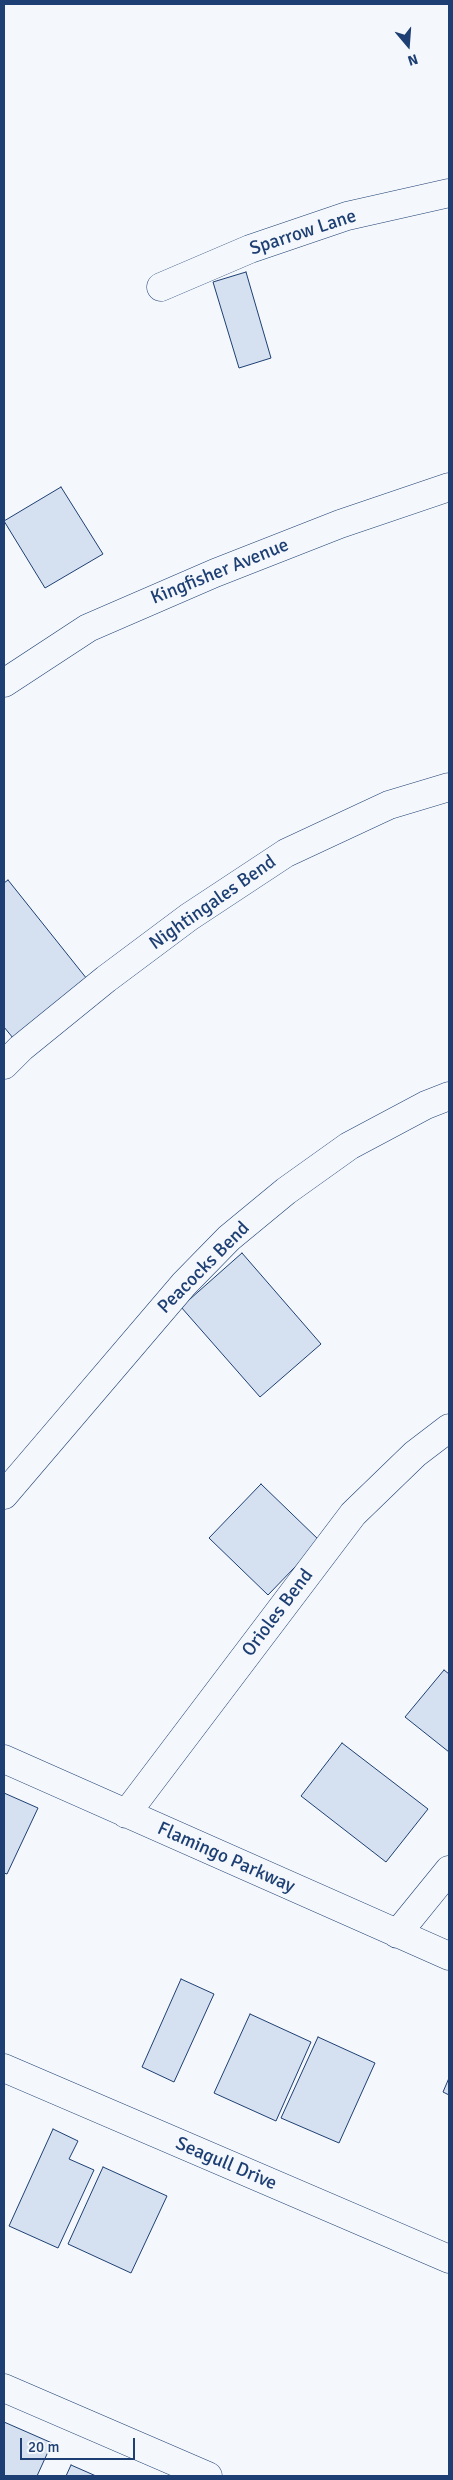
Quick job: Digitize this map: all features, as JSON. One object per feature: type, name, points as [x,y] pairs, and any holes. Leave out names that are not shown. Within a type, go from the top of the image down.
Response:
[{"type":"street","name":"Sparrow Lane","points":[[161,287],[250,249],[347,216],[449,193]]},
{"type":"street","name":"Kingfisher Avenue","points":[[4,683],[97,624],[215,573],[340,524],[449,488]]},
{"type":"street","name":"Nightingales Bend","points":[[4,1065],[21,1048],[106,979],[189,917],[286,853],[389,805],[449,787]]},
{"type":"street","name":"Peacocks Bend","points":[[4,1495],[184,1284],[230,1238],[286,1191],[349,1146],[449,1096]]},
{"type":"street","name":"Orioles Bend","points":[[126,1814],[353,1514],[415,1454],[449,1428]]},
{"type":"street","name":"Flamingo Parkway","points":[[4,1759],[449,1956]]},
{"type":"street","points":[[397,1934],[449,1870]]},
{"type":"street","name":"Seagull Drive","points":[[4,2068],[449,2259]]},
{"type":"street","points":[[4,2388],[208,2476]]},
{"type":"building","points":[[246,272],[271,358],[239,368],[213,282]]},
{"type":"building","points":[[61,487],[103,554],[45,588],[4,521]]},
{"type":"building","points":[[8,880],[87,979],[13,1038],[4,1027],[4,883]]},
{"type":"building","points":[[242,1253],[321,1344],[260,1397],[181,1307]]},
{"type":"building","points":[[261,1484],[320,1541],[268,1595],[209,1538]]},
{"type":"building","points":[[444,1670],[449,1674],[449,1752],[405,1717]]},
{"type":"building","points":[[342,1743],[428,1809],[386,1862],[301,1796]]},
{"type":"building","points":[[4,1793],[38,1808],[7,1874],[4,1873]]},
{"type":"building","points":[[181,1979],[214,1994],[174,2082],[142,2067]]},
{"type":"building","points":[[250,2014],[311,2042],[276,2121],[214,2093]]},
{"type":"building","points":[[318,2037],[375,2063],[339,2143],[281,2118]]},
{"type":"building","points":[[449,2078],[449,2095],[443,2092]]},
{"type":"building","points":[[53,2129],[78,2141],[69,2159],[94,2170],[58,2248],[9,2226]]},
{"type":"building","points":[[103,2167],[167,2196],[131,2273],[68,2244]]},
{"type":"building","points":[[4,2422],[52,2443],[37,2476],[4,2476]]},
{"type":"building","points":[[71,2465],[96,2476],[66,2476]]}]
